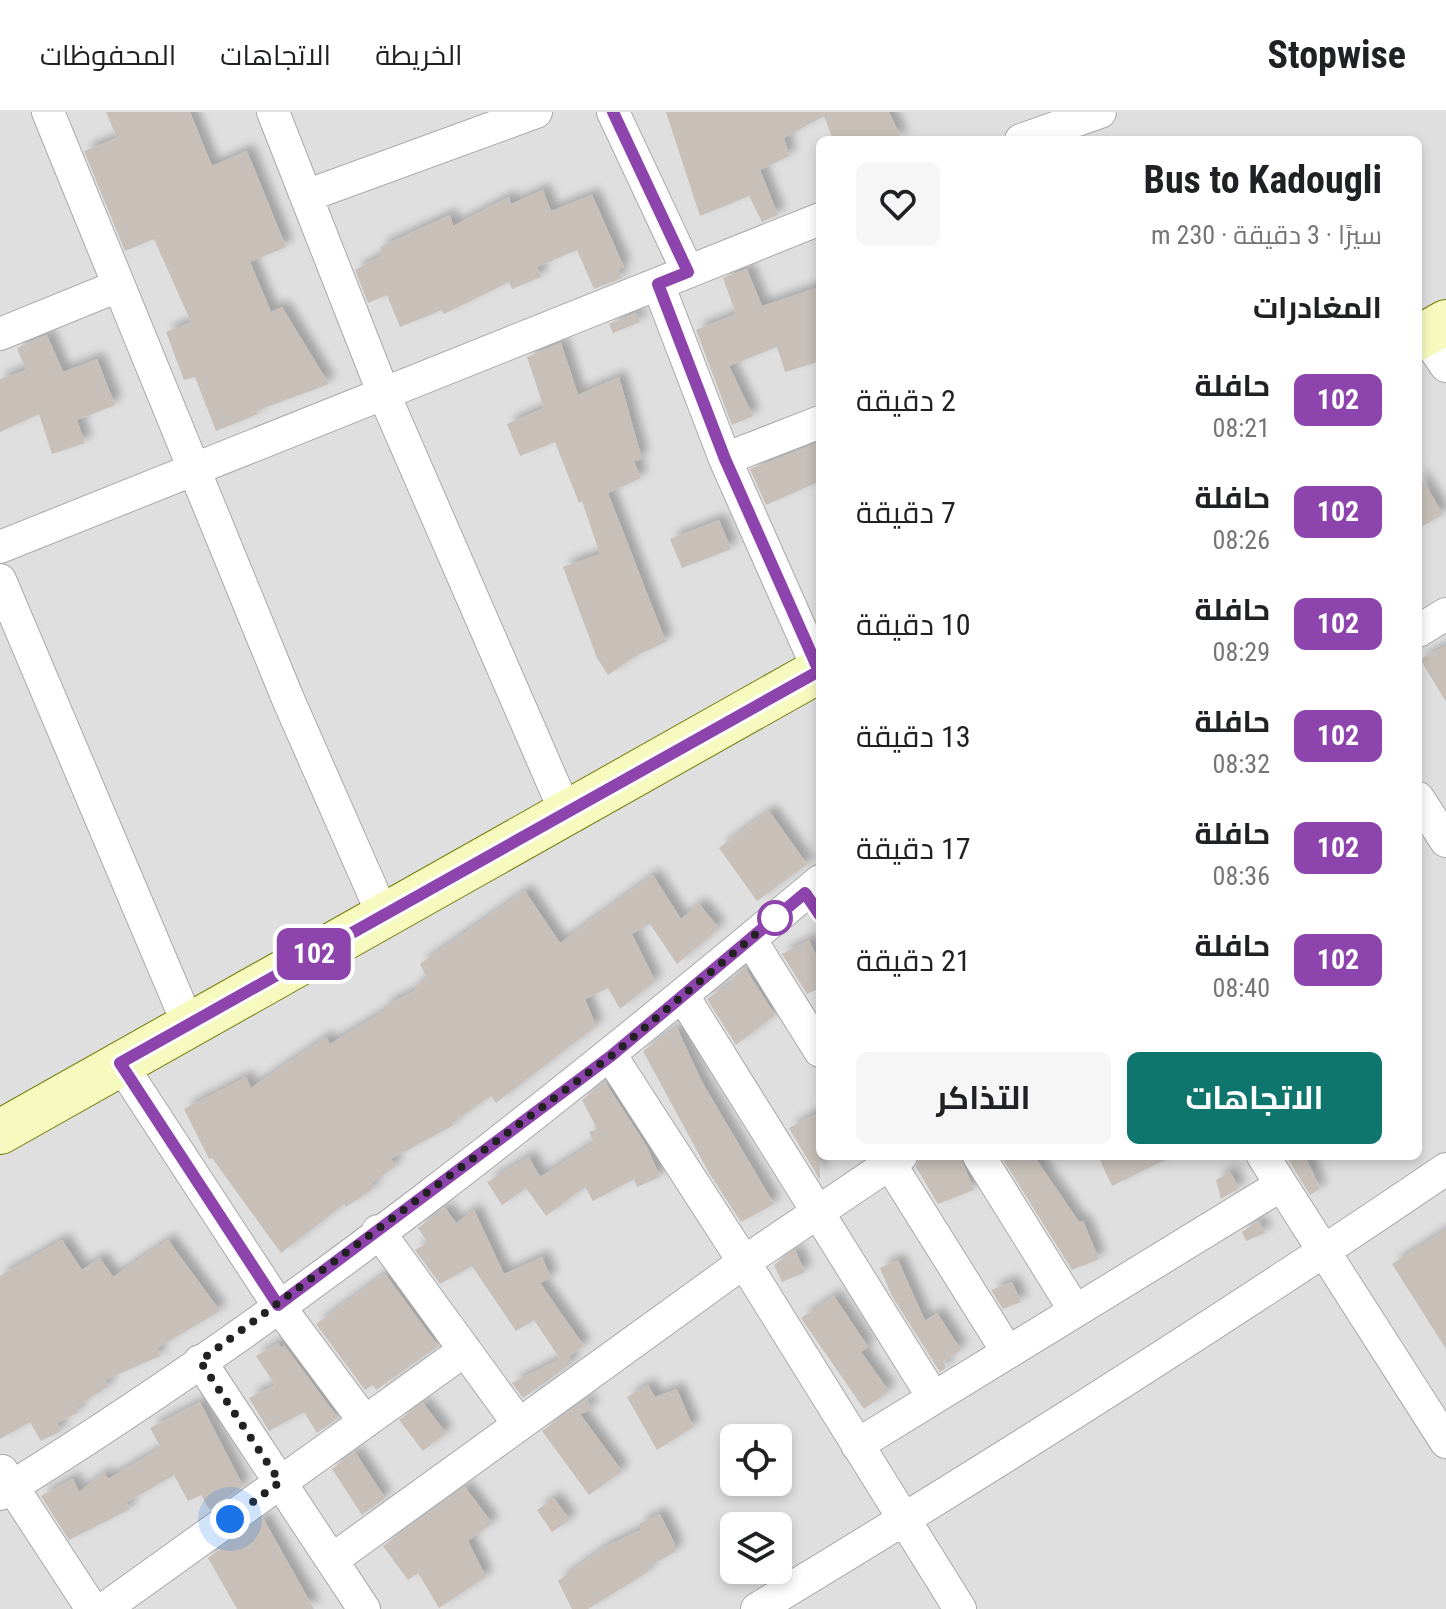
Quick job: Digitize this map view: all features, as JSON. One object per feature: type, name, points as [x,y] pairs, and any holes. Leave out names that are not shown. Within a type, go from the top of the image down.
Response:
[{"type":"main road","points":[[3,1122],[120,1063],[816,672]]},
{"type":"street","points":[[48,112],[192,469],[383,915]]},
{"type":"street","points":[[273,112],[383,392],[566,813]]},
{"type":"street","points":[[306,196],[536,112]]},
{"type":"street","points":[[613,112],[688,272]]},
{"type":"street","points":[[1036,136],[1098,120]]},
{"type":"street","points":[[0,547],[816,221]]},
{"type":"street","points":[[658,284],[725,459],[816,661]]},
{"type":"street","points":[[0,334],[118,286]]},
{"type":"street","points":[[725,459],[816,424]]},
{"type":"street","points":[[0,580],[188,1024]]},
{"type":"street","points":[[1422,629],[1446,614]]},
{"type":"street","points":[[1422,804],[1446,841]]},
{"type":"street","points":[[92,1609],[4,1483],[200,1361],[278,1305],[611,1056],[750,939],[815,896]]},
{"type":"street","points":[[750,939],[816,1045]]},
{"type":"street","points":[[683,996],[933,1397]]},
{"type":"street","points":[[611,1056],[744,1262],[960,1609]]},
{"type":"street","points":[[120,1063],[278,1305],[365,1422]]},
{"type":"street","points":[[332,1560],[518,1423],[889,1160]]},
{"type":"street","points":[[893,1160],[1007,1351]]},
{"type":"street","points":[[981,1160],[1074,1309]]},
{"type":"street","points":[[1265,1160],[1446,1442]]},
{"type":"street","points":[[757,1609],[904,1520],[1324,1252],[1446,1169]]},
{"type":"street","points":[[857,1445],[1074,1309],[1281,1185]]},
{"type":"street","points":[[378,1231],[518,1423]]},
{"type":"street","points":[[104,1609],[465,1350]]},
{"type":"street","points":[[200,1361],[364,1609]]},
{"type":"shaded area","points":[[0,112],[1446,112],[1446,1609],[0,1609]]},
{"type":"building","points":[[106,112],[190,112],[212,166],[247,151],[286,247],[250,262],[271,312],[282,307],[329,384],[256,411],[258,414],[216,431],[195,377],[184,380],[166,332],[191,322],[154,239],[125,251],[84,151],[117,138]]},
{"type":"building","points":[[666,112],[889,112],[900,136],[832,136],[824,116],[784,138],[789,156],[760,170],[778,215],[762,222],[749,196],[700,216]]},
{"type":"building","points":[[543,190],[551,211],[592,195],[624,267],[618,270],[622,278],[594,289],[577,250],[537,267],[541,277],[512,289],[509,282],[444,314],[442,310],[400,327],[387,295],[368,303],[355,270],[382,256],[380,247],[450,215],[453,226],[509,197],[511,204]]},
{"type":"building","points":[[747,269],[762,306],[816,288],[816,362],[785,372],[777,347],[729,366],[753,416],[732,425],[696,330],[736,314],[723,278]]},
{"type":"building","points":[[636,313],[640,322],[613,333],[609,324]]},
{"type":"building","points":[[47,335],[63,372],[97,359],[115,405],[77,420],[85,443],[52,454],[39,414],[0,432],[0,379],[26,370],[17,348]]},
{"type":"building","points":[[561,343],[578,395],[619,377],[642,459],[634,461],[641,478],[608,493],[666,642],[637,655],[608,675],[597,658],[563,567],[600,554],[582,501],[579,503],[555,442],[520,456],[507,424],[544,408],[527,357]]},
{"type":"building","points":[[816,444],[816,483],[766,505],[750,469]]},
{"type":"building","points":[[1422,480],[1443,514],[1422,527]]},
{"type":"building","points":[[719,520],[731,549],[682,568],[670,539]]},
{"type":"building","points":[[1446,646],[1446,702],[1422,662],[1422,658]]},
{"type":"building","points":[[769,811],[807,864],[757,901],[719,848]]},
{"type":"building","points":[[653,875],[681,919],[699,904],[719,928],[677,964],[650,924],[632,934],[655,981],[620,1009],[608,988],[585,999],[596,1026],[496,1103],[491,1096],[452,1123],[454,1125],[391,1159],[396,1166],[371,1183],[374,1188],[346,1207],[344,1204],[281,1253],[212,1158],[209,1159],[184,1109],[246,1077],[251,1088],[326,1037],[330,1044],[385,1011],[383,1007],[416,990],[414,987],[427,978],[420,964],[525,891],[560,943]]},
{"type":"building","points":[[809,940],[816,955],[816,990],[807,994],[782,954]]},
{"type":"building","points":[[745,968],[775,1015],[736,1045],[707,999],[734,981],[732,978]]},
{"type":"building","points":[[677,1028],[702,1082],[774,1204],[741,1222],[709,1173],[643,1051]]},
{"type":"building","points":[[605,1082],[647,1147],[660,1177],[637,1187],[634,1179],[593,1201],[585,1187],[546,1216],[526,1188],[502,1205],[487,1182],[529,1157],[540,1177],[594,1143],[589,1132],[597,1129],[582,1100]]},
{"type":"building","points":[[816,1114],[816,1160],[820,1160],[820,1180],[789,1128]]},
{"type":"building","points":[[919,1160],[962,1160],[974,1190],[938,1204],[916,1167]]},
{"type":"building","points":[[1003,1160],[1037,1160],[1079,1222],[1083,1221],[1099,1259],[1072,1270]]},
{"type":"building","points":[[1100,1160],[1165,1160],[1112,1186]]},
{"type":"building","points":[[1288,1160],[1307,1160],[1320,1189],[1310,1195]]},
{"type":"building","points":[[1230,1172],[1239,1188],[1221,1199],[1216,1180]]},
{"type":"building","points":[[445,1208],[456,1223],[474,1210],[504,1274],[542,1257],[551,1278],[540,1283],[584,1346],[569,1356],[572,1363],[523,1398],[512,1383],[560,1359],[534,1320],[516,1331],[472,1266],[440,1284],[415,1250],[428,1243],[418,1228]]},
{"type":"building","points":[[1259,1221],[1265,1233],[1246,1241],[1242,1232]]},
{"type":"building","points":[[1446,1230],[1446,1349],[1392,1264]]},
{"type":"building","points":[[62,1240],[82,1270],[100,1258],[113,1277],[168,1240],[220,1311],[157,1348],[160,1356],[105,1380],[109,1386],[76,1407],[79,1412],[57,1423],[61,1431],[41,1441],[30,1422],[0,1439],[0,1276]]},
{"type":"building","points":[[795,1250],[805,1272],[782,1282],[774,1265]]},
{"type":"building","points":[[898,1260],[925,1321],[937,1313],[961,1350],[943,1361],[946,1368],[940,1372],[892,1296],[880,1268]]},
{"type":"building","points":[[385,1274],[438,1346],[376,1390],[373,1385],[365,1390],[316,1324]]},
{"type":"building","points":[[1012,1282],[1021,1302],[1003,1309],[991,1290]]},
{"type":"building","points":[[834,1296],[868,1347],[861,1352],[889,1391],[864,1409],[801,1318]]},
{"type":"building","points":[[278,1343],[281,1348],[284,1345],[338,1418],[317,1433],[304,1412],[269,1431],[249,1398],[275,1385],[256,1356]]},
{"type":"building","points":[[648,1385],[655,1397],[677,1389],[693,1427],[657,1450],[627,1397]]},
{"type":"building","points":[[587,1399],[592,1409],[580,1414],[622,1471],[589,1495],[542,1431]]},
{"type":"building","points":[[200,1402],[243,1486],[210,1510],[201,1495],[188,1501],[174,1475],[126,1503],[130,1509],[69,1540],[41,1496],[73,1479],[79,1492],[104,1473],[108,1479],[161,1448],[150,1428]]},
{"type":"building","points":[[423,1403],[446,1433],[423,1451],[399,1420]]},
{"type":"building","points":[[355,1452],[385,1498],[362,1515],[332,1469]]},
{"type":"building","points":[[465,1487],[492,1523],[468,1541],[486,1577],[439,1608],[418,1573],[408,1580],[383,1546]]},
{"type":"building","points":[[554,1498],[570,1520],[552,1532],[537,1510]]},
{"type":"building","points":[[660,1514],[675,1544],[675,1552],[647,1567],[649,1571],[588,1609],[572,1609],[558,1581],[605,1547],[642,1529],[639,1524]]},
{"type":"building","points":[[263,1518],[314,1609],[237,1609],[208,1558]]},
{"type":"bus line","name":"102","points":[[613,112],[688,272],[658,284],[725,459],[816,664]]},
{"type":"bus line","name":"102","points":[[816,673],[120,1063],[278,1305],[611,1056],[805,893],[816,909]]},
{"type":"route","points":[[230,1519],[280,1482],[200,1361],[611,1056],[775,918]]}]
